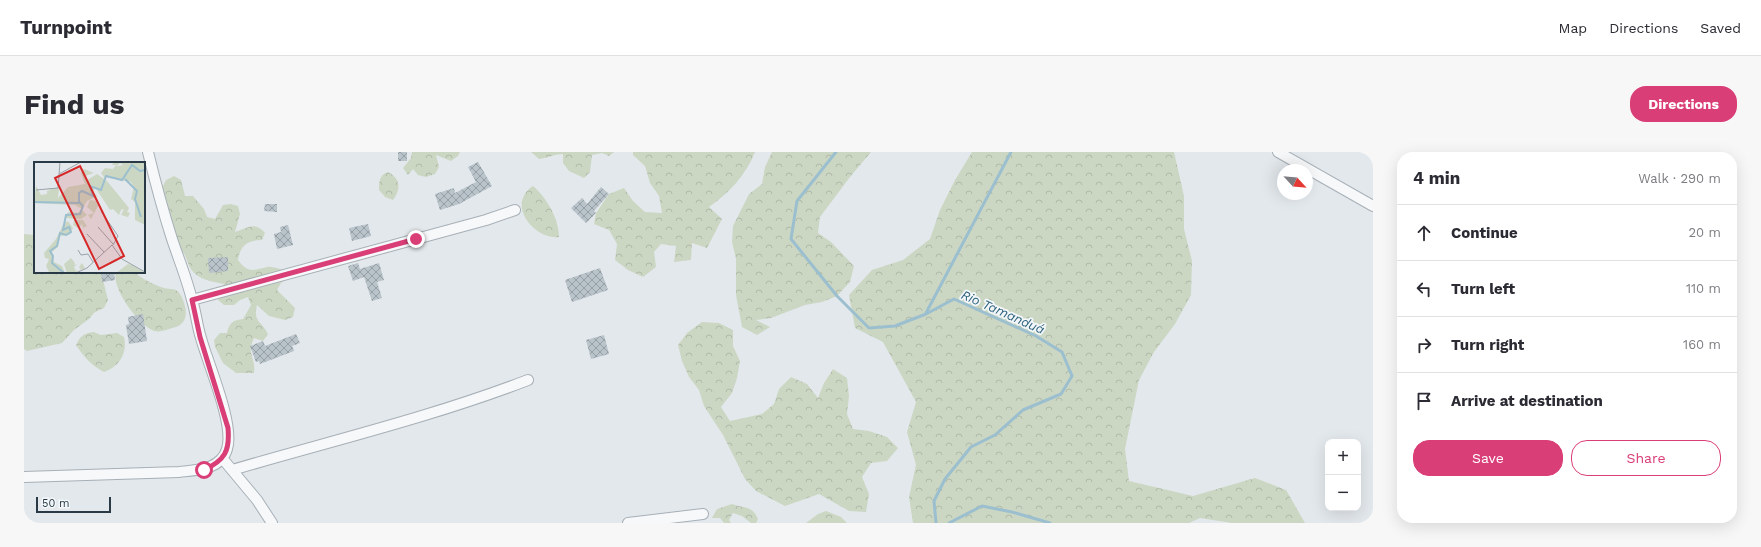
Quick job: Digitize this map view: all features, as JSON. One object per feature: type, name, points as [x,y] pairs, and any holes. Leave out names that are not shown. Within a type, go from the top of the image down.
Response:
[{"type":"street","points":[[24,477],[204,470],[222,458],[227,450],[229,441],[228,428],[200,337],[192,300],[172,238],[148,152]]},
{"type":"street","points":[[1278,152],[1373,206]]},
{"type":"street","points":[[192,300],[486,220],[514,210]]},
{"type":"street","points":[[232,470],[293,452],[353,437],[488,395],[528,380]]},
{"type":"street","points":[[222,458],[257,500],[272,523]]},
{"type":"street","points":[[628,523],[703,514]]},
{"type":"green space","points":[[412,152],[460,152],[458,156],[451,161],[436,155],[439,167],[435,174],[426,177],[418,175],[413,169],[408,175],[403,168],[411,158]]},
{"type":"green space","points":[[531,152],[614,152],[609,156],[602,153],[592,155],[590,172],[584,178],[569,171],[563,163],[563,154],[539,159]]},
{"type":"green space","points":[[633,152],[755,152],[742,176],[730,190],[709,207],[722,219],[707,248],[692,243],[691,260],[674,262],[676,246],[661,244],[654,252],[656,267],[643,277],[628,270],[615,260],[617,244],[609,230],[594,224],[596,213],[609,194],[624,188],[633,201],[645,212],[662,213],[659,196],[650,183],[645,166],[633,155]]},
{"type":"green space","points":[[772,152],[871,152],[820,217],[818,233],[831,242],[854,266],[850,282],[837,296],[822,302],[805,305],[771,318],[756,320],[770,327],[757,335],[742,327],[736,295],[736,259],[732,242],[733,226],[749,194],[762,184],[765,167]]},
{"type":"green space","points":[[972,152],[1174,152],[1184,196],[1184,229],[1192,261],[1191,295],[1175,324],[1154,352],[1139,380],[1125,449],[1129,481],[1193,496],[1255,478],[1286,490],[1305,523],[1232,523],[1200,518],[1189,523],[913,523],[909,497],[916,465],[907,432],[916,402],[883,342],[855,328],[849,295],[872,270],[903,260],[930,239],[940,210],[955,180]]},
{"type":"green space","points":[[388,172],[395,178],[398,184],[396,196],[393,200],[385,197],[379,190],[379,182],[381,177]]},
{"type":"green space","points":[[174,176],[181,180],[185,196],[193,196],[204,209],[207,217],[215,219],[223,205],[231,204],[238,206],[240,214],[235,232],[254,226],[258,227],[265,233],[262,240],[248,243],[240,251],[238,260],[245,267],[255,270],[273,267],[284,270],[288,278],[281,283],[277,290],[295,308],[293,317],[285,320],[269,316],[257,305],[256,315],[258,321],[268,334],[263,341],[254,338],[251,352],[254,363],[254,373],[236,373],[223,363],[215,347],[214,340],[220,333],[227,333],[232,323],[243,319],[251,305],[248,297],[240,300],[234,305],[224,305],[218,300],[222,293],[224,284],[213,282],[198,276],[190,268],[184,253],[177,244],[162,188],[166,180]]},
{"type":"green space","points":[[533,186],[543,196],[551,209],[557,223],[559,237],[541,233],[526,220],[522,202],[525,194]]},
{"type":"green space","points":[[24,234],[34,235],[34,273],[101,273],[108,300],[104,308],[95,312],[89,319],[74,330],[62,343],[27,351],[24,349]]},
{"type":"green space","points":[[116,273],[136,273],[144,279],[164,288],[177,290],[182,297],[186,310],[183,322],[180,325],[165,330],[154,331],[141,322],[127,305],[118,287]]},
{"type":"green space","points":[[702,322],[719,323],[733,330],[733,346],[740,361],[737,378],[732,393],[721,407],[730,421],[762,414],[774,404],[779,389],[791,377],[807,384],[818,398],[824,383],[833,369],[847,378],[849,396],[847,414],[853,429],[869,431],[887,437],[898,448],[887,461],[871,463],[862,477],[869,494],[866,512],[849,511],[819,494],[785,506],[756,491],[745,479],[723,435],[704,406],[699,390],[689,377],[682,361],[678,345],[687,333]]},
{"type":"green space","points":[[94,332],[101,335],[117,333],[124,337],[125,349],[121,359],[114,367],[104,372],[88,360],[76,345],[79,339],[83,336]]},
{"type":"green space","points":[[732,504],[751,509],[758,519],[756,523],[751,523],[742,516],[733,513],[729,520],[731,523],[724,523],[720,518],[712,518],[717,509]]},
{"type":"green space","points":[[826,511],[841,517],[847,523],[806,523],[818,514]]},
{"type":"building","points":[[398,152],[407,152],[407,161],[398,161]]},
{"type":"building","points":[[478,162],[492,186],[459,204],[440,210],[435,194],[454,188],[455,193],[476,182],[468,167]]},
{"type":"building","points":[[601,187],[609,194],[594,211],[596,213],[586,223],[571,208],[582,198],[587,204]]},
{"type":"building","points":[[265,204],[277,204],[277,212],[264,211]]},
{"type":"building","points":[[368,224],[371,236],[352,241],[349,228]]},
{"type":"building","points":[[288,225],[293,245],[277,249],[274,234],[281,232],[280,227]]},
{"type":"building","points":[[228,257],[228,271],[209,273],[208,258]]},
{"type":"building","points":[[358,263],[360,269],[379,263],[384,280],[377,282],[382,298],[372,301],[364,277],[353,281],[348,266]]},
{"type":"building","points":[[600,268],[608,290],[572,302],[565,280]]},
{"type":"building","points":[[101,273],[114,273],[115,280],[102,282]]},
{"type":"building","points":[[143,314],[147,341],[129,344],[126,325],[129,324],[128,317]]},
{"type":"building","points":[[296,334],[300,343],[292,346],[294,351],[260,364],[259,361],[256,362],[250,346],[263,341],[265,346]]},
{"type":"building","points":[[604,335],[609,354],[591,359],[586,340]]},
{"type":"waterway","name":"Rio Tamanduá","points":[[836,152],[797,201],[791,239],[837,296],[869,328],[895,326],[926,314],[954,299],[1036,336],[1062,352],[1072,376],[1061,394],[1023,410],[995,435],[971,447],[945,479],[934,501],[936,523]]},
{"type":"waterway","points":[[926,313],[1011,152]]},
{"type":"waterway","name":"Rio Tamanduá","points":[[949,523],[982,506],[1012,512],[1050,523]]},
{"type":"route","points":[[204,470],[222,458],[227,450],[229,441],[224,411],[200,337],[192,300],[416,239]]}]
